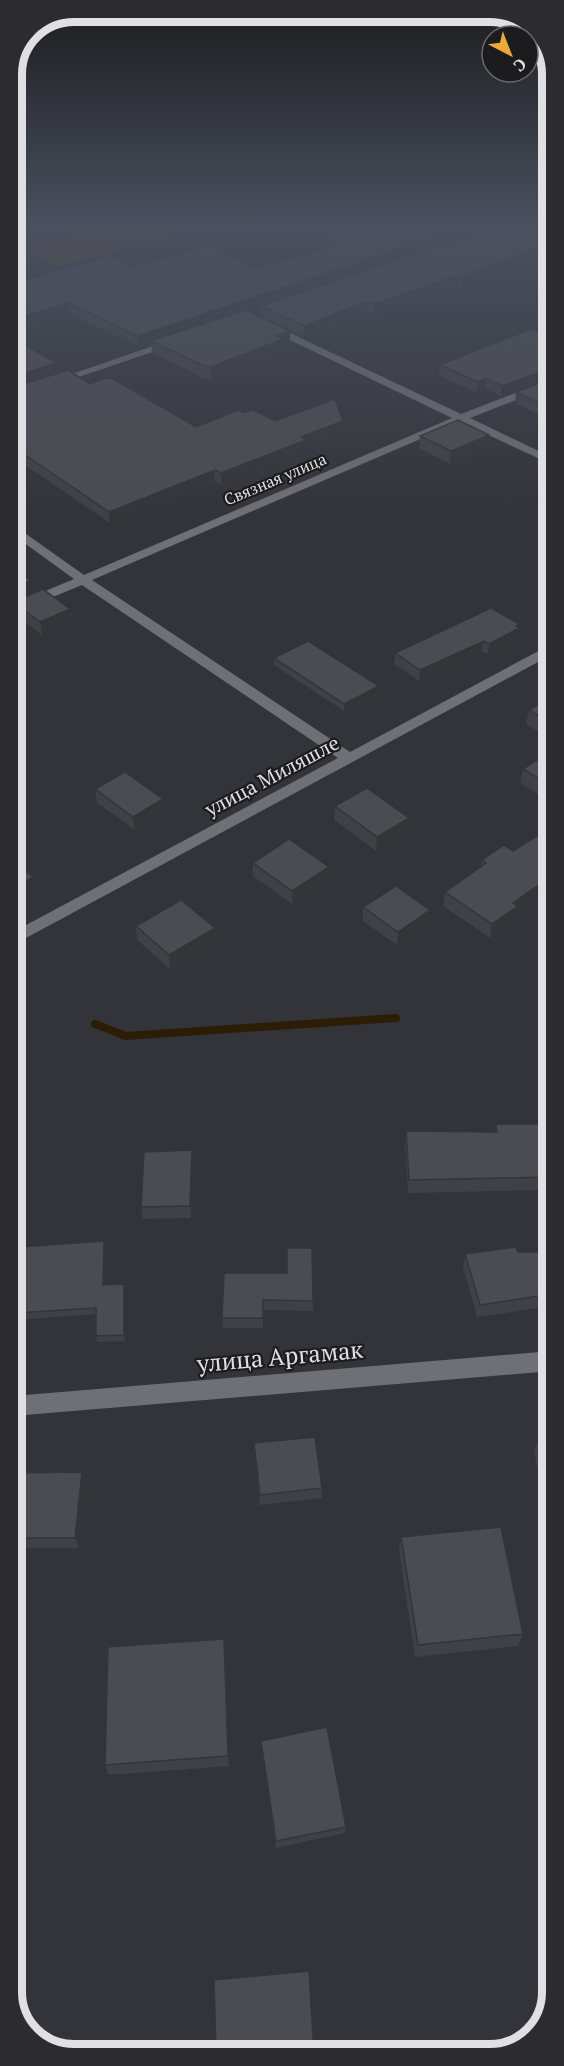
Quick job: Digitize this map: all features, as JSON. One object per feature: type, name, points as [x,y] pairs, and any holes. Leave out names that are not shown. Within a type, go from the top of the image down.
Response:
[{"type":"street","points":[[262,323],[542,457]]},
{"type":"street","points":[[40,386],[183,339]]},
{"type":"street","name":"Связная улица","points":[[22,606],[460,418],[542,386]]},
{"type":"street","points":[[22,535],[83,580],[350,759]]},
{"type":"street","name":"улица Миляшле","points":[[22,934],[542,655]]},
{"type":"street","name":"улица Аргамак","points":[[22,1405],[542,1362]]},
{"type":"building","points":[[111,323],[175,323],[137,336]]},
{"type":"building","points":[[205,323],[274,323],[290,331],[277,336],[283,339],[211,367],[204,366],[151,341]]},
{"type":"building","points":[[531,329],[542,334],[542,371],[502,386],[486,378],[478,382],[440,365]]},
{"type":"building","points":[[22,343],[56,363],[22,374]]},
{"type":"building","points":[[68,370],[90,384],[106,378],[113,379],[196,427],[238,410],[244,413],[253,410],[275,421],[335,399],[343,421],[301,437],[306,440],[221,473],[215,470],[109,512],[22,453],[22,385]]},
{"type":"building","points":[[542,382],[542,405],[516,392]]},
{"type":"building","points":[[458,420],[489,435],[451,451],[420,436]]},
{"type":"building","points":[[22,574],[31,581],[22,584]]},
{"type":"building","points":[[43,589],[70,609],[40,622],[22,609],[22,598]]},
{"type":"building","points":[[491,608],[519,624],[516,626],[519,628],[489,644],[484,641],[420,670],[395,653]]},
{"type":"building","points":[[308,641],[379,686],[344,704],[274,658]]},
{"type":"building","points":[[542,702],[542,718],[529,710]]},
{"type":"building","points":[[542,757],[542,781],[523,769]]},
{"type":"building","points":[[125,772],[163,799],[133,817],[95,789]]},
{"type":"building","points":[[367,788],[409,818],[377,837],[335,806]]},
{"type":"building","points":[[542,833],[542,882],[513,903],[518,906],[492,924],[445,892],[486,863],[482,860],[504,845],[513,851]]},
{"type":"building","points":[[289,839],[329,867],[292,891],[253,863]]},
{"type":"building","points":[[22,868],[33,877],[22,884]]},
{"type":"building","points":[[396,886],[430,910],[398,932],[363,907]]},
{"type":"building","points":[[181,900],[215,928],[169,955],[136,926]]},
{"type":"building","points":[[496,1124],[542,1124],[542,1177],[409,1180],[406,1131],[497,1132]]},
{"type":"building","points":[[192,1150],[190,1206],[141,1207],[144,1152]]},
{"type":"building","points":[[104,1241],[103,1285],[124,1284],[124,1335],[96,1336],[96,1308],[22,1313],[22,1247]]},
{"type":"building","points":[[516,1247],[518,1252],[542,1252],[542,1296],[480,1305],[465,1254]]},
{"type":"building","points":[[287,1248],[312,1248],[313,1301],[263,1300],[263,1318],[222,1318],[224,1273],[287,1273]]},
{"type":"building","points":[[315,1437],[322,1488],[260,1495],[254,1443]]},
{"type":"building","points":[[538,1440],[542,1440],[542,1460]]},
{"type":"building","points":[[82,1472],[75,1538],[22,1538],[22,1473]]},
{"type":"building","points":[[501,1527],[523,1634],[418,1645],[401,1537]]},
{"type":"building","points":[[224,1639],[228,1756],[105,1765],[108,1647]]},
{"type":"building","points":[[327,1727],[346,1827],[276,1841],[261,1741]]},
{"type":"building","points":[[309,1971],[313,2044],[216,2043],[214,1980]]},
{"type":"waterway","points":[[95,1024],[126,1036],[396,1018]]}]
